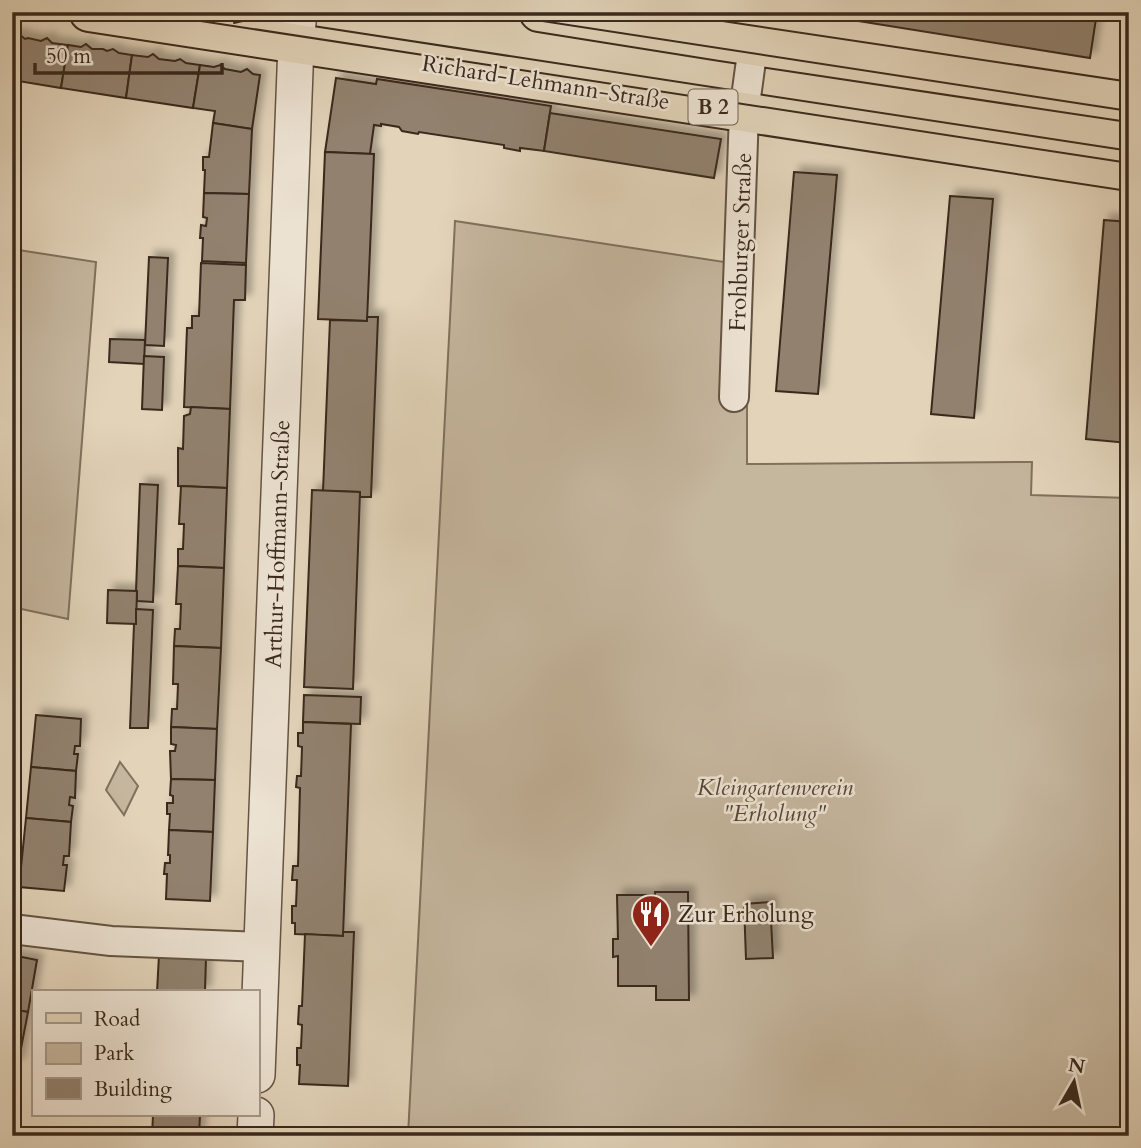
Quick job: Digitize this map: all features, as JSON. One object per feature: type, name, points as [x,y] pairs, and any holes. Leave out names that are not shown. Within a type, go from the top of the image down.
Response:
[{"type":"main road","name":"Richard-Lehmann-Straße","points":[[89,12],[298,28],[744,112],[1129,171]]},
{"type":"main road","points":[[539,12],[1129,102]]},
{"type":"street","name":"Arthur-Hoffmann-Straße","points":[[259,1024],[298,28]]},
{"type":"street","name":"Frohburger Straße","points":[[734,397],[744,112],[753,46]]},
{"type":"street","points":[[12,929],[111,941],[262,947]]},
{"type":"street","points":[[255,1136],[256,1116]]},
{"type":"green space","name":"Kleingartenverein \"Erholung\"","points":[[455,221],[731,263],[747,397],[747,464],[1032,462],[1031,495],[1129,498],[1129,1136],[408,1136]]},
{"type":"green space","points":[[12,249],[96,262],[68,619],[12,607]]},
{"type":"green space","points":[[120,762],[138,786],[124,815],[106,790]]},
{"type":"building","points":[[802,12],[1097,12],[1090,58]]},
{"type":"building","points":[[19,34],[25,39],[41,41],[47,38],[52,43],[68,45],[61,88],[12,80],[12,37]]},
{"type":"building","points":[[86,44],[92,49],[113,49],[132,55],[126,98],[61,88],[68,45],[81,47]]},
{"type":"building","points":[[153,54],[159,59],[180,59],[186,63],[200,65],[193,108],[126,98],[132,55],[148,57]]},
{"type":"building","points":[[200,65],[220,65],[225,69],[241,72],[247,69],[260,75],[252,129],[213,123],[215,111],[193,108]]},
{"type":"building","points":[[336,78],[376,84],[377,79],[551,106],[544,151],[520,148],[520,151],[504,148],[504,145],[402,131],[399,127],[381,124],[374,125],[370,154],[325,152]]},
{"type":"building","points":[[550,113],[721,139],[714,178],[544,151]]},
{"type":"building","points":[[213,123],[252,129],[249,194],[204,193],[203,157],[209,157]]},
{"type":"building","points":[[325,152],[374,154],[367,321],[318,319]]},
{"type":"building","points":[[794,172],[837,175],[818,394],[776,391]]},
{"type":"building","points":[[204,193],[249,194],[246,263],[202,261],[201,225],[206,226],[207,218],[203,217]]},
{"type":"building","points":[[950,196],[993,199],[974,418],[931,414]]},
{"type":"building","points":[[1104,220],[1129,222],[1128,443],[1086,439]]},
{"type":"building","points":[[149,257],[168,258],[164,346],[145,345]]},
{"type":"building","points":[[201,263],[246,265],[245,300],[234,300],[230,409],[184,407],[187,328],[192,328],[192,316],[199,316]]},
{"type":"building","points":[[367,317],[378,317],[371,497],[360,497],[360,492],[323,491],[330,320],[367,321]]},
{"type":"building","points":[[110,339],[145,340],[144,364],[109,362]]},
{"type":"building","points":[[144,356],[164,357],[162,410],[142,409]]},
{"type":"building","points":[[191,407],[230,409],[227,488],[178,486],[178,448],[183,449],[184,416],[190,414]]},
{"type":"building","points":[[140,484],[158,485],[153,602],[137,601]]},
{"type":"building","points":[[181,486],[227,488],[224,568],[178,566],[178,549],[183,549],[184,524],[179,524]]},
{"type":"building","points":[[312,490],[360,492],[353,689],[304,687]]},
{"type":"building","points":[[178,566],[224,568],[221,648],[174,646],[175,629],[180,629],[181,604],[176,604]]},
{"type":"building","points":[[108,590],[137,591],[136,624],[107,623]]},
{"type":"building","points":[[136,609],[153,610],[148,728],[130,728]]},
{"type":"building","points":[[174,646],[221,648],[217,729],[171,727],[172,709],[177,709],[178,684],[173,684]]},
{"type":"building","points":[[304,695],[361,697],[360,724],[303,722]]},
{"type":"building","points":[[36,715],[81,719],[80,746],[75,746],[74,754],[78,754],[76,771],[31,767]]},
{"type":"building","points":[[303,722],[351,724],[343,936],[295,934],[295,923],[292,923],[297,880],[292,880],[293,866],[298,866],[300,788],[296,787],[297,776],[301,776],[302,747],[298,746],[298,733],[303,733]]},
{"type":"building","points":[[171,727],[217,729],[215,780],[171,779],[170,751],[175,751],[176,745],[171,744]]},
{"type":"building","points":[[31,767],[76,771],[75,798],[70,797],[69,805],[73,806],[71,822],[26,818]]},
{"type":"building","points":[[171,779],[215,780],[213,832],[169,830],[170,814],[167,814],[167,803],[173,803],[173,796],[170,795]]},
{"type":"building","points":[[26,818],[71,822],[69,856],[64,856],[63,865],[67,865],[64,891],[19,887]]},
{"type":"building","points":[[169,830],[213,832],[210,901],[166,899],[167,874],[164,874],[165,863],[170,863]]},
{"type":"building","name":"Zur Erholung","points":[[655,892],[688,892],[689,1000],[656,1000],[656,986],[618,986],[618,956],[613,957],[613,939],[618,939],[617,895],[655,895]]},
{"type":"building","points":[[770,902],[773,958],[746,959],[744,904]]},
{"type":"building","points":[[343,932],[354,932],[348,1086],[299,1084],[297,1048],[301,1048],[302,1025],[298,1024],[299,1006],[302,1006],[305,934],[343,936]]},
{"type":"building","points":[[12,955],[37,960],[28,1012],[12,1009]]},
{"type":"building","points":[[159,955],[206,957],[205,990],[157,990]]},
{"type":"building","points":[[12,1009],[28,1012],[18,1064],[12,1063]]},
{"type":"building","points":[[153,1116],[200,1116],[199,1136],[152,1136]]},
{"type":"tram line","points":[[142,12],[1129,163]]},
{"type":"tram line","points":[[234,23],[266,12]]},
{"type":"tram line","points":[[483,12],[1129,111]]},
{"type":"place","name":"Zur Erholung","points":[[651,948]]}]
